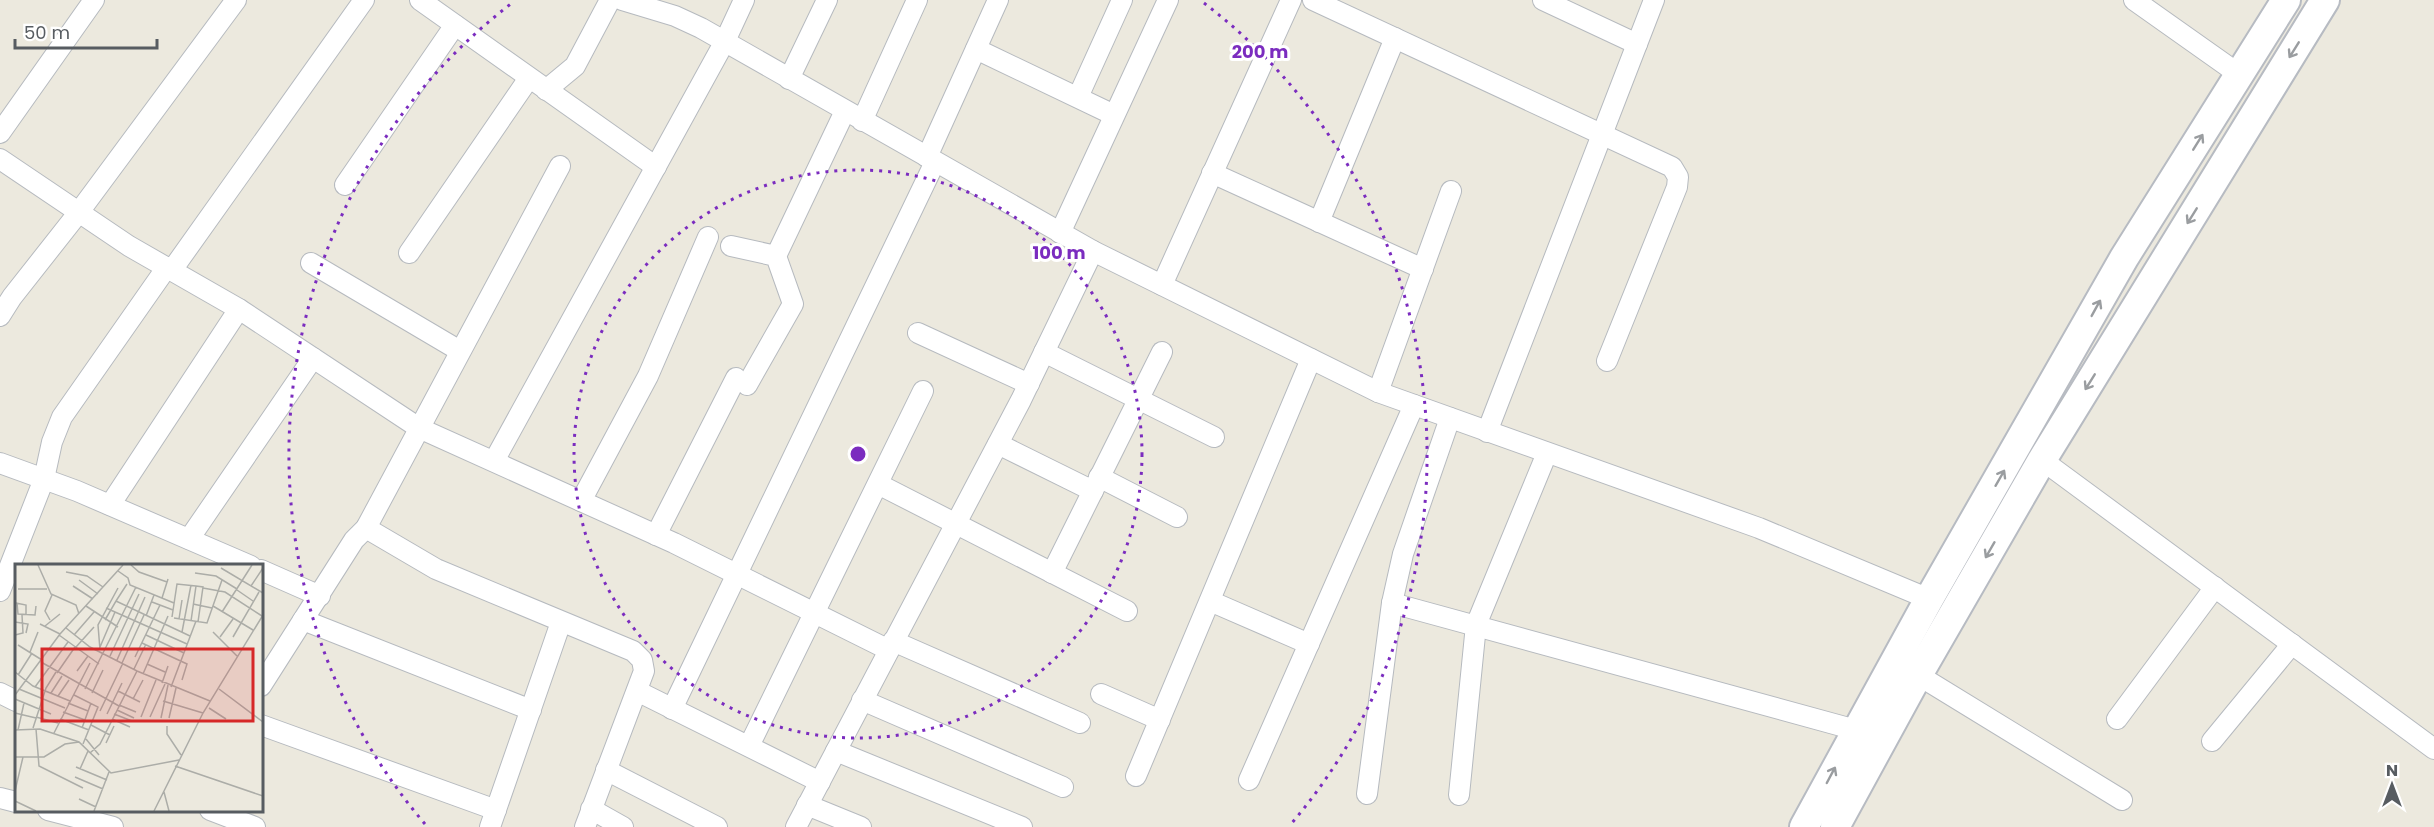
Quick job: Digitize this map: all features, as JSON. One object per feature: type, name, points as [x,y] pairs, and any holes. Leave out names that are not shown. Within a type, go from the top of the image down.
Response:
[{"type":"main road","points":[[1804,827],[1929,598],[2124,258],[2286,0]]},
{"type":"main road","points":[[1835,827],[1918,675],[2042,460],[2325,0]]},
{"type":"street","points":[[0,316],[236,0]]},
{"type":"street","points":[[6,579],[44,479],[52,442],[62,417],[364,0]]},
{"type":"street","points":[[420,0],[656,167]]},
{"type":"street","points":[[546,90],[575,66],[610,0]]},
{"type":"street","points":[[622,0],[674,8],[789,79],[1092,251],[1378,392],[1759,528],[1929,598]]},
{"type":"street","points":[[494,461],[725,41],[744,0]]},
{"type":"street","points":[[789,79],[827,0]]},
{"type":"street","points":[[862,121],[917,0]]},
{"type":"street","points":[[672,708],[931,160],[998,0]]},
{"type":"street","points":[[1078,97],[1122,0]]},
{"type":"street","points":[[1060,233],[1168,0]]},
{"type":"street","points":[[1162,285],[1291,0]]},
{"type":"street","points":[[1313,0],[1672,167],[1678,177],[1677,187],[1607,361]]},
{"type":"street","points":[[1543,0],[1637,44]]},
{"type":"street","points":[[1487,432],[1654,0]]},
{"type":"street","points":[[2134,0],[2240,75]]},
{"type":"street","points":[[2,127],[89,2]]},
{"type":"street","points":[[345,185],[455,25]]},
{"type":"street","points":[[1319,222],[1395,38]]},
{"type":"street","points":[[976,49],[1114,115]]},
{"type":"street","points":[[409,254],[529,78]]},
{"type":"street","points":[[656,535],[742,382],[793,304],[776,256],[845,111]]},
{"type":"street","points":[[0,159],[129,246],[239,309],[419,428],[656,535],[815,613],[1080,723]]},
{"type":"street","points":[[262,682],[320,596],[354,540],[366,528],[560,166]]},
{"type":"street","points":[[1212,173],[1423,269]]},
{"type":"street","points":[[1378,392],[1451,191]]},
{"type":"street","points":[[581,501],[648,376],[708,237]]},
{"type":"street","points":[[731,246],[776,256]]},
{"type":"street","points":[[796,827],[1029,384],[1092,251]]},
{"type":"street","points":[[311,263],[460,351]]},
{"type":"street","points":[[110,505],[239,309]]},
{"type":"street","points":[[918,333],[1029,384]]},
{"type":"street","points":[[1044,352],[1214,436]]},
{"type":"street","points":[[1052,573],[1162,352]]},
{"type":"street","points":[[189,539],[314,358]]},
{"type":"street","points":[[1136,776],[1311,359]]},
{"type":"street","points":[[749,746],[923,391]]},
{"type":"street","points":[[1249,780],[1414,405]]},
{"type":"street","points":[[1367,794],[1392,603],[1403,554],[1450,418]]},
{"type":"street","points":[[998,444],[1177,517]]},
{"type":"street","points":[[1459,795],[1476,625],[1547,453]]},
{"type":"street","points":[[2042,460],[2434,749]]},
{"type":"street","points":[[0,463],[110,505],[246,564]]},
{"type":"street","points":[[878,484],[1127,611]]},
{"type":"street","points":[[366,528],[436,569],[633,651],[642,660],[644,671],[588,818],[623,827]]},
{"type":"street","points":[[262,570],[320,596]]},
{"type":"street","points":[[2117,719],[2216,588]]},
{"type":"street","points":[[1210,601],[1308,644]]},
{"type":"street","points":[[1392,603],[1856,730]]},
{"type":"street","points":[[303,620],[531,710]]},
{"type":"street","points":[[262,725],[493,819],[561,622]]},
{"type":"street","points":[[2212,741],[2292,644]]},
{"type":"street","points":[[1918,675],[2122,800]]},
{"type":"street","points":[[637,691],[820,782]]},
{"type":"street","points":[[0,693],[15,700]]},
{"type":"street","points":[[1101,694],[1160,720]]},
{"type":"street","points":[[862,700],[1063,787]]},
{"type":"street","points":[[836,751],[1022,827]]},
{"type":"street","points":[[606,770],[717,827]]},
{"type":"street","points":[[0,798],[15,802]]},
{"type":"street","points":[[807,805],[861,827]]},
{"type":"street","points":[[64,812],[79,814],[113,827]]},
{"type":"street","points":[[200,827],[207,812]]},
{"type":"street","points":[[214,812],[255,827]]}]
